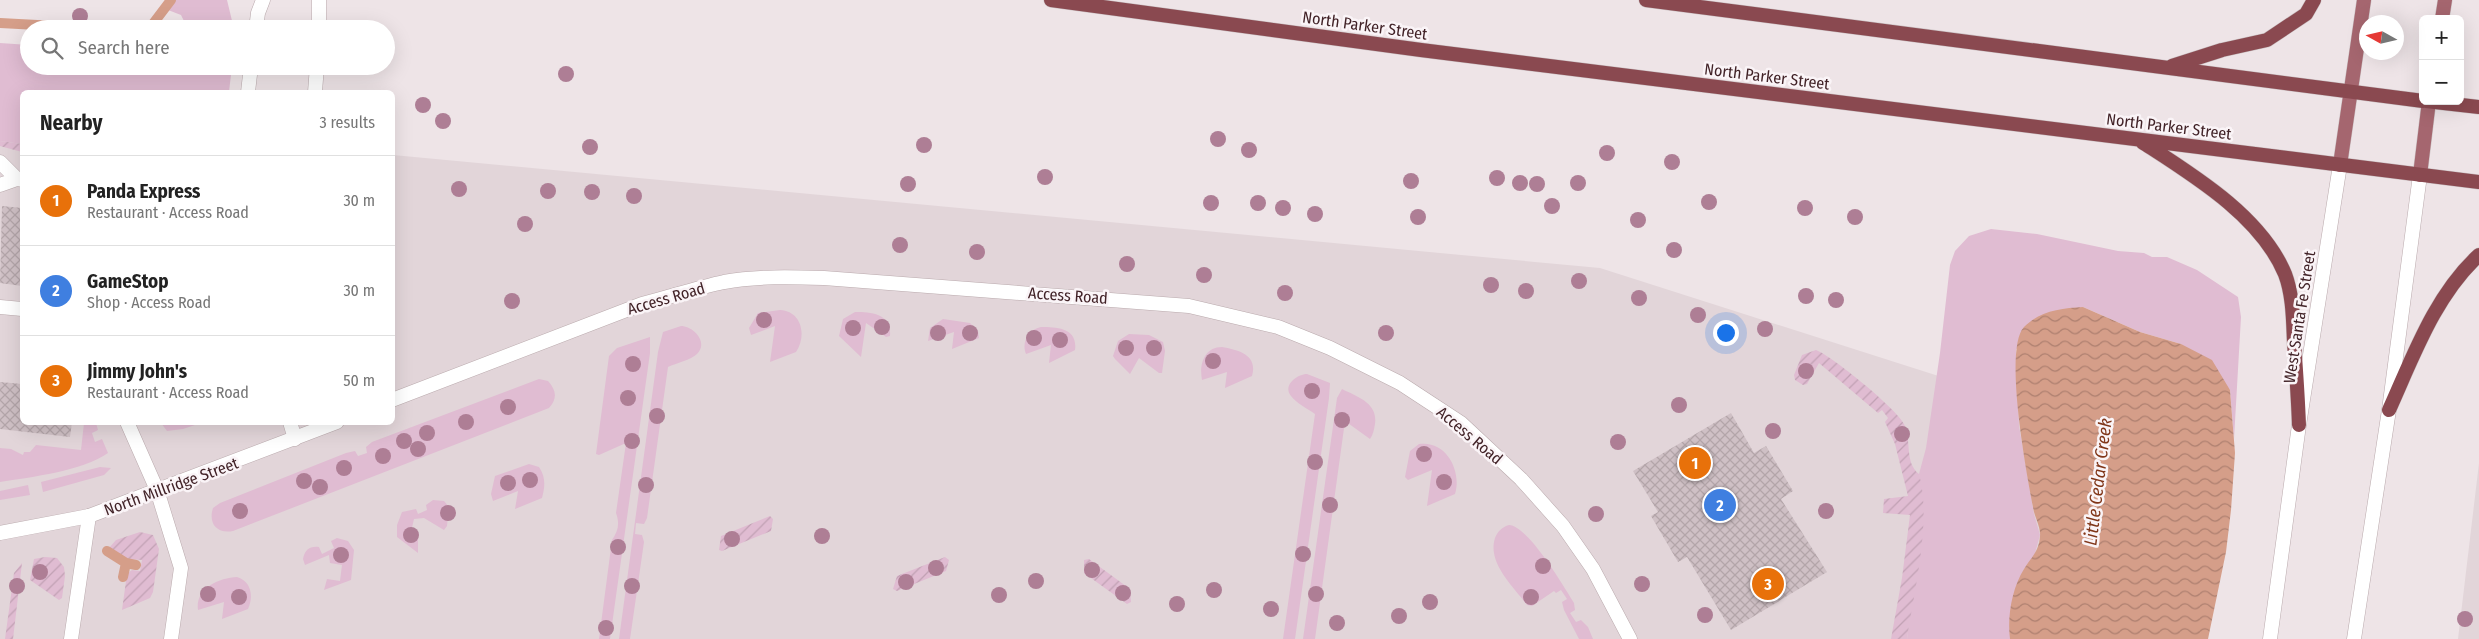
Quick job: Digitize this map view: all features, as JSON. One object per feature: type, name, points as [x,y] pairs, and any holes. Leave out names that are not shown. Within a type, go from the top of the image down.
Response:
[{"type":"highway","name":"North Parker Street","points":[[1050,0],[1421,50],[2479,182]]},
{"type":"highway","points":[[1646,0],[2419,100]]},
{"type":"highway","points":[[2168,68],[2222,50],[2268,40],[2306,14],[2314,0]]},
{"type":"highway","points":[[2462,105],[2479,107]]},
{"type":"highway","points":[[2140,140],[2188,172],[2235,210],[2253,226],[2271,249],[2285,275],[2292,308],[2299,425]]},
{"type":"highway","points":[[2389,410],[2426,331],[2442,303],[2463,269],[2479,255]]},
{"type":"main road","name":"West Santa Fe Street","points":[[2340,165],[2364,0]]},
{"type":"main road","points":[[2443,15],[2445,0]]},
{"type":"main road","points":[[2420,175],[2427,105]]},
{"type":"street","points":[[257,20],[263,0]]},
{"type":"street","points":[[319,0],[319,20]]},
{"type":"street","points":[[248,90],[250,75]]},
{"type":"street","points":[[315,90],[316,75]]},
{"type":"street","points":[[0,162],[20,180]]},
{"type":"street","name":"West Santa Fe Street","points":[[2270,639],[2299,425],[2340,165]]},
{"type":"street","points":[[2354,639],[2389,410],[2420,175]]},
{"type":"street","points":[[0,185],[20,180]]},
{"type":"street","name":"Access Road","points":[[395,399],[642,304],[683,291],[726,282],[776,277],[824,278],[1189,306],[1278,327],[1330,348],[1400,383],[1461,423],[1521,479],[1562,526],[1593,569],[1630,639]]},
{"type":"street","points":[[0,307],[20,309]]},
{"type":"street","points":[[129,425],[156,490],[181,568],[170,639]]},
{"type":"street","points":[[291,425],[296,440]]},
{"type":"street","name":"North Millridge Street","points":[[0,533],[89,516],[296,440],[330,425]]},
{"type":"street","points":[[71,639],[89,516]]},
{"type":"shaded area","points":[[175,0],[227,0],[232,20],[184,20],[181,15],[168,10]]},
{"type":"shaded area","points":[[0,43],[20,44],[20,75],[231,75],[229,90],[20,90],[20,144],[0,141]]},
{"type":"shaded area","points":[[0,121],[20,123],[20,425],[395,425],[395,155],[1600,268],[2195,458],[2168,639],[0,639]]},
{"type":"shaded area","points":[[0,141],[20,144],[20,151],[0,146]]},
{"type":"shaded area","points":[[1991,229],[2037,234],[2118,251],[2144,253],[2152,257],[2167,257],[2197,270],[2238,297],[2241,317],[2234,439],[2230,390],[2181,344],[2140,332],[2083,307],[2016,349],[2019,426],[2034,514],[2040,535],[2034,557],[2024,569],[2010,639],[1907,639],[1923,513],[1919,474],[1926,448],[1940,353],[1950,265],[1955,251],[1969,236]]},
{"type":"shaded area","points":[[787,311],[798,320],[802,332],[801,339],[796,352],[770,362],[775,326],[751,335],[749,328],[758,313]]},
{"type":"shaded area","points":[[855,312],[880,316],[888,323],[890,329],[890,336],[886,337],[866,323],[861,357],[839,336],[843,319]]},
{"type":"shaded area","points":[[943,319],[970,323],[978,331],[979,338],[952,349],[954,332],[928,341],[930,328]]},
{"type":"shaded area","points":[[681,326],[694,332],[698,336],[701,345],[694,356],[668,367],[647,518],[644,524],[636,523],[635,534],[642,535],[644,542],[630,639],[619,639],[658,352],[663,332]]},
{"type":"shaded area","points":[[1041,327],[1060,328],[1070,333],[1075,343],[1075,350],[1049,363],[1051,345],[1026,354],[1025,341],[1027,337],[1033,330]]},
{"type":"shaded area","points":[[1129,334],[1149,335],[1163,342],[1165,351],[1162,373],[1159,373],[1139,358],[1130,374],[1115,359],[1113,356],[1118,341]]},
{"type":"shaded area","points":[[650,337],[650,353],[610,639],[599,639],[612,540],[618,527],[616,513],[626,443],[599,455],[596,454],[609,356],[617,348]]},
{"type":"shaded area","points":[[1222,347],[1241,352],[1250,358],[1253,369],[1252,376],[1225,388],[1227,372],[1202,380],[1202,363],[1207,353]]},
{"type":"shaded area","points":[[1816,350],[1836,362],[1890,407],[1904,424],[1906,430],[1911,463],[1919,474],[1923,492],[1924,513],[1923,534],[1907,639],[1891,639],[1902,578],[1910,515],[1883,513],[1884,499],[1908,496],[1895,444],[1885,422],[1888,418],[1882,410],[1878,413],[1819,363],[1807,384],[1803,385],[1795,380],[1794,375],[1802,355]]},
{"type":"shaded area","points":[[1307,374],[1330,383],[1329,398],[1295,639],[1283,639],[1315,414],[1293,399],[1288,388],[1296,378]]},
{"type":"shaded area","points":[[539,379],[548,381],[553,388],[555,397],[549,408],[233,531],[222,531],[215,527],[213,523],[213,508],[220,503],[346,453],[355,451],[358,456],[367,453],[366,447],[372,442]]},
{"type":"shaded area","points":[[1342,389],[1360,398],[1370,406],[1375,417],[1375,424],[1370,439],[1345,421],[1315,639],[1303,639],[1337,398]]},
{"type":"shaded area","points":[[84,425],[97,425],[98,430],[92,433],[95,442],[102,439],[108,453],[71,469],[0,482],[0,448],[11,449],[23,455],[24,452],[30,452],[36,445],[81,450]]},
{"type":"shaded area","points":[[162,425],[195,425],[183,429],[167,431]]},
{"type":"shaded area","points":[[1419,444],[1429,444],[1445,452],[1454,467],[1456,476],[1455,494],[1427,506],[1432,470],[1408,480],[1405,477],[1410,451]]},
{"type":"shaded area","points":[[2479,463],[2479,639],[2458,639]]},
{"type":"shaded area","points":[[529,464],[539,467],[543,475],[542,498],[515,509],[518,491],[493,501],[491,494],[495,476]]},
{"type":"shaded area","points":[[100,467],[111,468],[104,475],[43,492],[41,482]]},
{"type":"shaded area","points":[[28,485],[30,495],[0,500],[0,491]]},
{"type":"shaded area","points":[[433,500],[444,501],[449,507],[447,526],[444,530],[424,518],[414,519],[411,532],[418,534],[418,553],[397,537],[397,525],[402,512],[416,509],[418,514],[427,510],[426,505]]},
{"type":"shaded area","points":[[770,516],[773,519],[771,531],[722,551],[719,550],[721,536]]},
{"type":"shaded area","points":[[1509,525],[1526,535],[1545,558],[1574,603],[1575,610],[1570,613],[1576,622],[1581,620],[1588,627],[1593,639],[1579,639],[1564,610],[1562,602],[1567,599],[1561,590],[1556,593],[1554,591],[1532,606],[1527,605],[1503,574],[1495,556],[1495,538],[1502,528]]},
{"type":"shaded area","points":[[140,532],[153,535],[159,549],[153,592],[150,598],[122,610],[127,574],[132,570],[140,571],[142,560],[126,559],[109,548],[116,540]]},
{"type":"shaded area","points":[[337,538],[348,541],[354,550],[351,580],[324,590],[327,579],[340,581],[342,565],[330,563],[329,555],[305,565],[303,559],[306,551],[310,548],[319,547],[322,554],[334,548],[331,541]]},
{"type":"shaded area","points":[[45,557],[57,558],[64,567],[65,576],[62,598],[59,600],[30,580],[34,559]]},
{"type":"shaded area","points":[[945,557],[949,560],[946,571],[897,591],[893,589],[897,576]]},
{"type":"shaded area","points":[[1089,559],[1130,589],[1131,602],[1127,604],[1084,573],[1084,560]]},
{"type":"shaded area","points":[[22,563],[13,639],[5,639],[14,573]]},
{"type":"shaded area","points":[[237,577],[248,585],[250,590],[251,599],[248,609],[222,619],[224,602],[198,610],[200,596],[209,586],[222,580]]},
{"type":"water","name":"Little Cedar Creek","points":[[2083,307],[2140,332],[2181,344],[2212,360],[2230,390],[2235,453],[2231,510],[2226,552],[2208,639],[2010,639],[2010,612],[2016,585],[2036,550],[2040,536],[2030,491],[2018,414],[2016,360],[2018,340],[2024,327],[2037,317],[2051,311]]},
{"type":"building","points":[[2,206],[20,208],[20,286],[0,283]]},
{"type":"building","points":[[0,382],[20,384],[20,425],[72,425],[70,437],[0,429]]},
{"type":"building","points":[[1731,413],[1754,453],[1766,446],[1793,491],[1781,499],[1827,572],[1731,630],[1687,557],[1678,562],[1651,516],[1658,512],[1633,471]]},
{"type":"waterway","points":[[156,20],[171,0]]},
{"type":"waterway","points":[[0,23],[20,24]]},
{"type":"waterway","points":[[107,551],[126,563],[136,565]]},
{"type":"waterway","points":[[123,577],[126,563]]},
{"type":"place","name":"Panda Express","points":[[1695,463]]},
{"type":"place","name":"GameStop","points":[[1720,505]]},
{"type":"place","name":"Jimmy John's","points":[[1768,584]]}]
